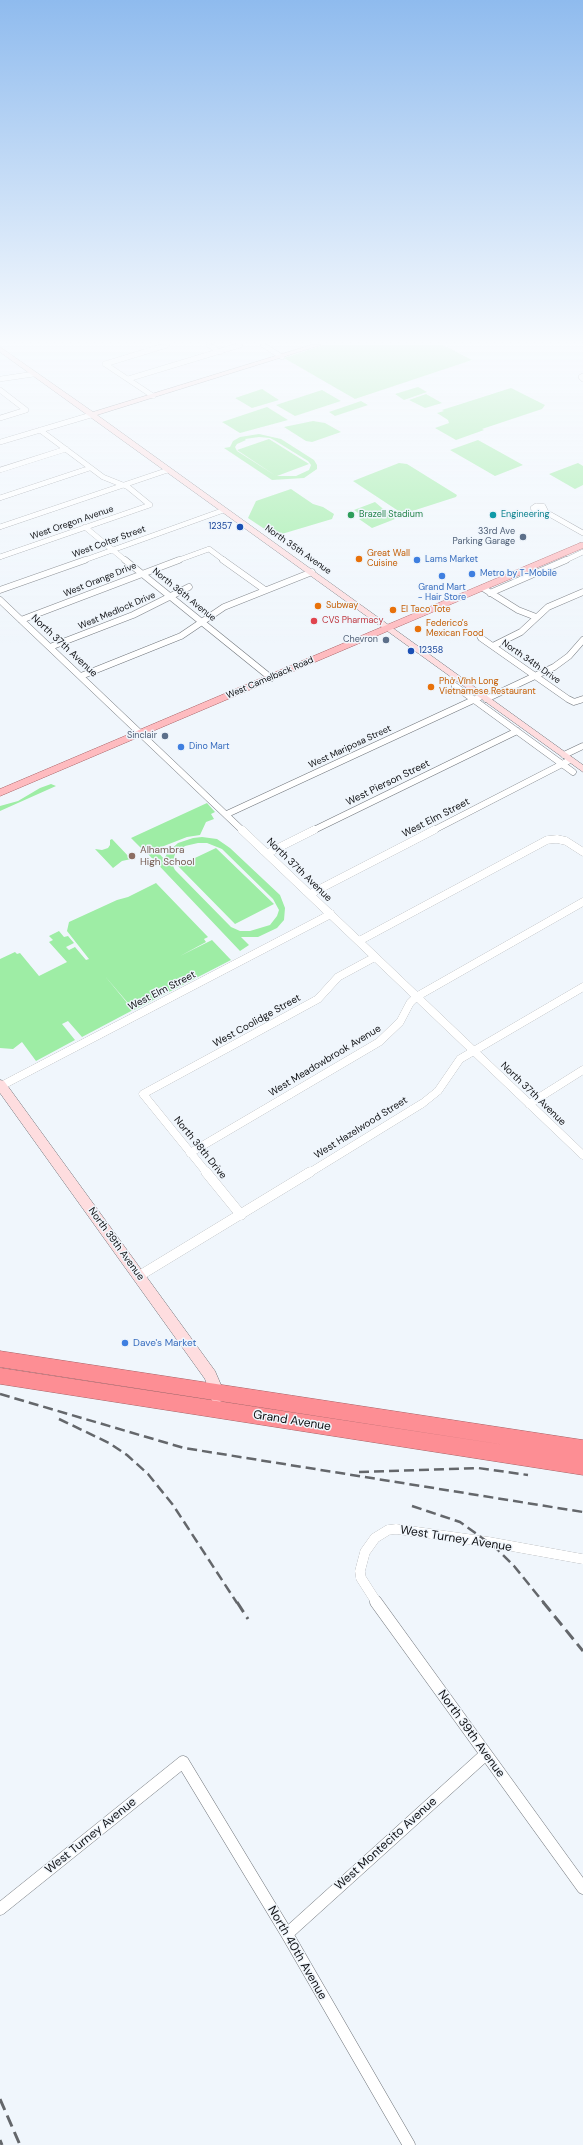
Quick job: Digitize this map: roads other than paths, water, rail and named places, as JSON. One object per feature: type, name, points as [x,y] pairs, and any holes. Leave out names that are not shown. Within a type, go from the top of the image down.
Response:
[{"type":"highway","name":"Grand Avenue","points":[[0,1359],[216,1401]]},
{"type":"highway","name":"Grand Avenue","points":[[0,1376],[216,1401],[581,1457]]},
{"type":"main road","name":"North 35th Avenue","points":[[133,445],[312,572],[481,698],[583,769]]},
{"type":"main road","name":"West Camelback Road","points":[[0,793],[389,628],[543,566],[583,545]]},
{"type":"main road","name":"North 39th Avenue","points":[[1,1085],[210,1375],[216,1401]]},
{"type":"street","points":[[61,445],[105,479],[124,485]]},
{"type":"street","points":[[0,470],[66,449]]},
{"type":"street","points":[[0,498],[90,468]]},
{"type":"street","points":[[0,526],[168,470]]},
{"type":"street","name":"West Oregon Avenue","points":[[0,557],[150,505],[124,485]]},
{"type":"street","name":"West Colter Street","points":[[0,590],[224,510]]},
{"type":"street","points":[[544,511],[583,533]]},
{"type":"street","name":"North 36th Avenue","points":[[86,527],[271,678]]},
{"type":"street","name":"West Orange Drive","points":[[21,620],[142,573],[209,549],[265,590]]},
{"type":"street","name":"West Camelback Road","points":[[543,566],[583,552]]},
{"type":"street","points":[[81,676],[169,641],[224,607],[312,572]]},
{"type":"street","name":"West Medlock Drive","points":[[50,647],[126,618],[189,587]]},
{"type":"street","points":[[486,590],[518,610],[536,617]]},
{"type":"street","points":[[493,646],[515,636],[552,605],[583,592]]},
{"type":"street","name":"North 37th Avenue","points":[[0,600],[268,853],[374,957],[583,1155]]},
{"type":"street","name":"North 34th Drive","points":[[479,634],[481,638],[574,702],[583,699]]},
{"type":"street","name":"West Mariposa Street","points":[[227,814],[481,698],[536,677],[554,667],[569,656],[583,640]]},
{"type":"street","name":"North 35th Avenue","points":[[455,686],[481,698],[517,731],[573,772]]},
{"type":"street","name":"West Pierson Street","points":[[268,853],[517,731]]},
{"type":"street","name":"West Elm Street","points":[[310,894],[562,764],[567,758],[583,746]]},
{"type":"street","points":[[358,941],[547,840],[557,838],[566,841],[583,852]]},
{"type":"street","name":"West Meadowbrook Avenue","points":[[190,1152],[379,1042],[397,1026],[410,1003],[416,996],[583,902]]},
{"type":"street","name":"West Elm Street","points":[[1,1085],[331,914]]},
{"type":"street","name":"West Coolidge Street","points":[[143,1094],[318,999],[338,977],[374,957]]},
{"type":"street","name":"West Hazelwood Street","points":[[139,1276],[241,1215],[431,1097],[448,1079],[456,1064],[474,1051],[583,988]]},
{"type":"street","points":[[529,1104],[583,1070]]},
{"type":"street","name":"North 38th Drive","points":[[143,1094],[241,1215]]},
{"type":"street","name":"West Turney Avenue","points":[[361,1578],[361,1563],[371,1543],[375,1538],[388,1530],[396,1528],[482,1541],[583,1559]]},
{"type":"street","name":"North 39th Avenue","points":[[361,1578],[370,1594],[583,1888]]},
{"type":"street","name":"West Montecito Avenue","points":[[287,1934],[486,1754]]},
{"type":"street","name":"West Turney Avenue","points":[[0,1909],[183,1762]]},
{"type":"street","name":"North 40th Avenue","points":[[183,1762],[287,1934],[409,2145]]},
{"type":"railway","points":[[0,1394],[184,1448],[583,1512]]},
{"type":"railway","points":[[59,1419],[109,1443],[127,1455],[148,1474],[173,1505],[237,1603]]},
{"type":"railway","points":[[359,1472],[478,1468],[528,1475]]},
{"type":"railway","points":[[412,1506],[460,1522],[496,1548],[514,1566],[544,1603]]},
{"type":"railway","points":[[237,1602],[248,1619]]},
{"type":"railway","points":[[543,1602],[583,1651]]},
{"type":"railway","points":[[0,2099],[20,2145]]},
{"type":"railway","points":[[0,2140],[2,2145]]},
{"type":"place","name":"Brazell Stadium","points":[[351,515]]},
{"type":"place","name":"Engineering","points":[[493,515]]},
{"type":"place","name":"12357","points":[[240,527]]},
{"type":"place","name":"33rd Ave Parking Garage","points":[[523,537]]},
{"type":"place","name":"Great Wall Cuisine","points":[[359,559]]},
{"type":"place","name":"Lams Market","points":[[417,560]]},
{"type":"place","name":"Metro by T-Mobile","points":[[472,574]]},
{"type":"place","name":"Grand Mart - Hair Store","points":[[442,576]]},
{"type":"place","name":"Subway","points":[[318,606]]},
{"type":"place","name":"El Taco Tote","points":[[393,610]]},
{"type":"place","name":"CVS Pharmacy","points":[[314,621]]},
{"type":"place","name":"Federico's Mexican Food","points":[[418,629]]},
{"type":"place","name":"Chevron","points":[[386,640]]},
{"type":"place","name":"12358","points":[[411,651]]},
{"type":"place","name":"Phở Vĩnh Long Vietnamese Restaurant","points":[[431,687]]},
{"type":"place","name":"Sinclair","points":[[165,736]]},
{"type":"place","name":"Dino Mart","points":[[181,747]]},
{"type":"place","name":"Alhambra High School","points":[[132,856]]},
{"type":"place","name":"Dave's Market","points":[[125,1343]]}]
